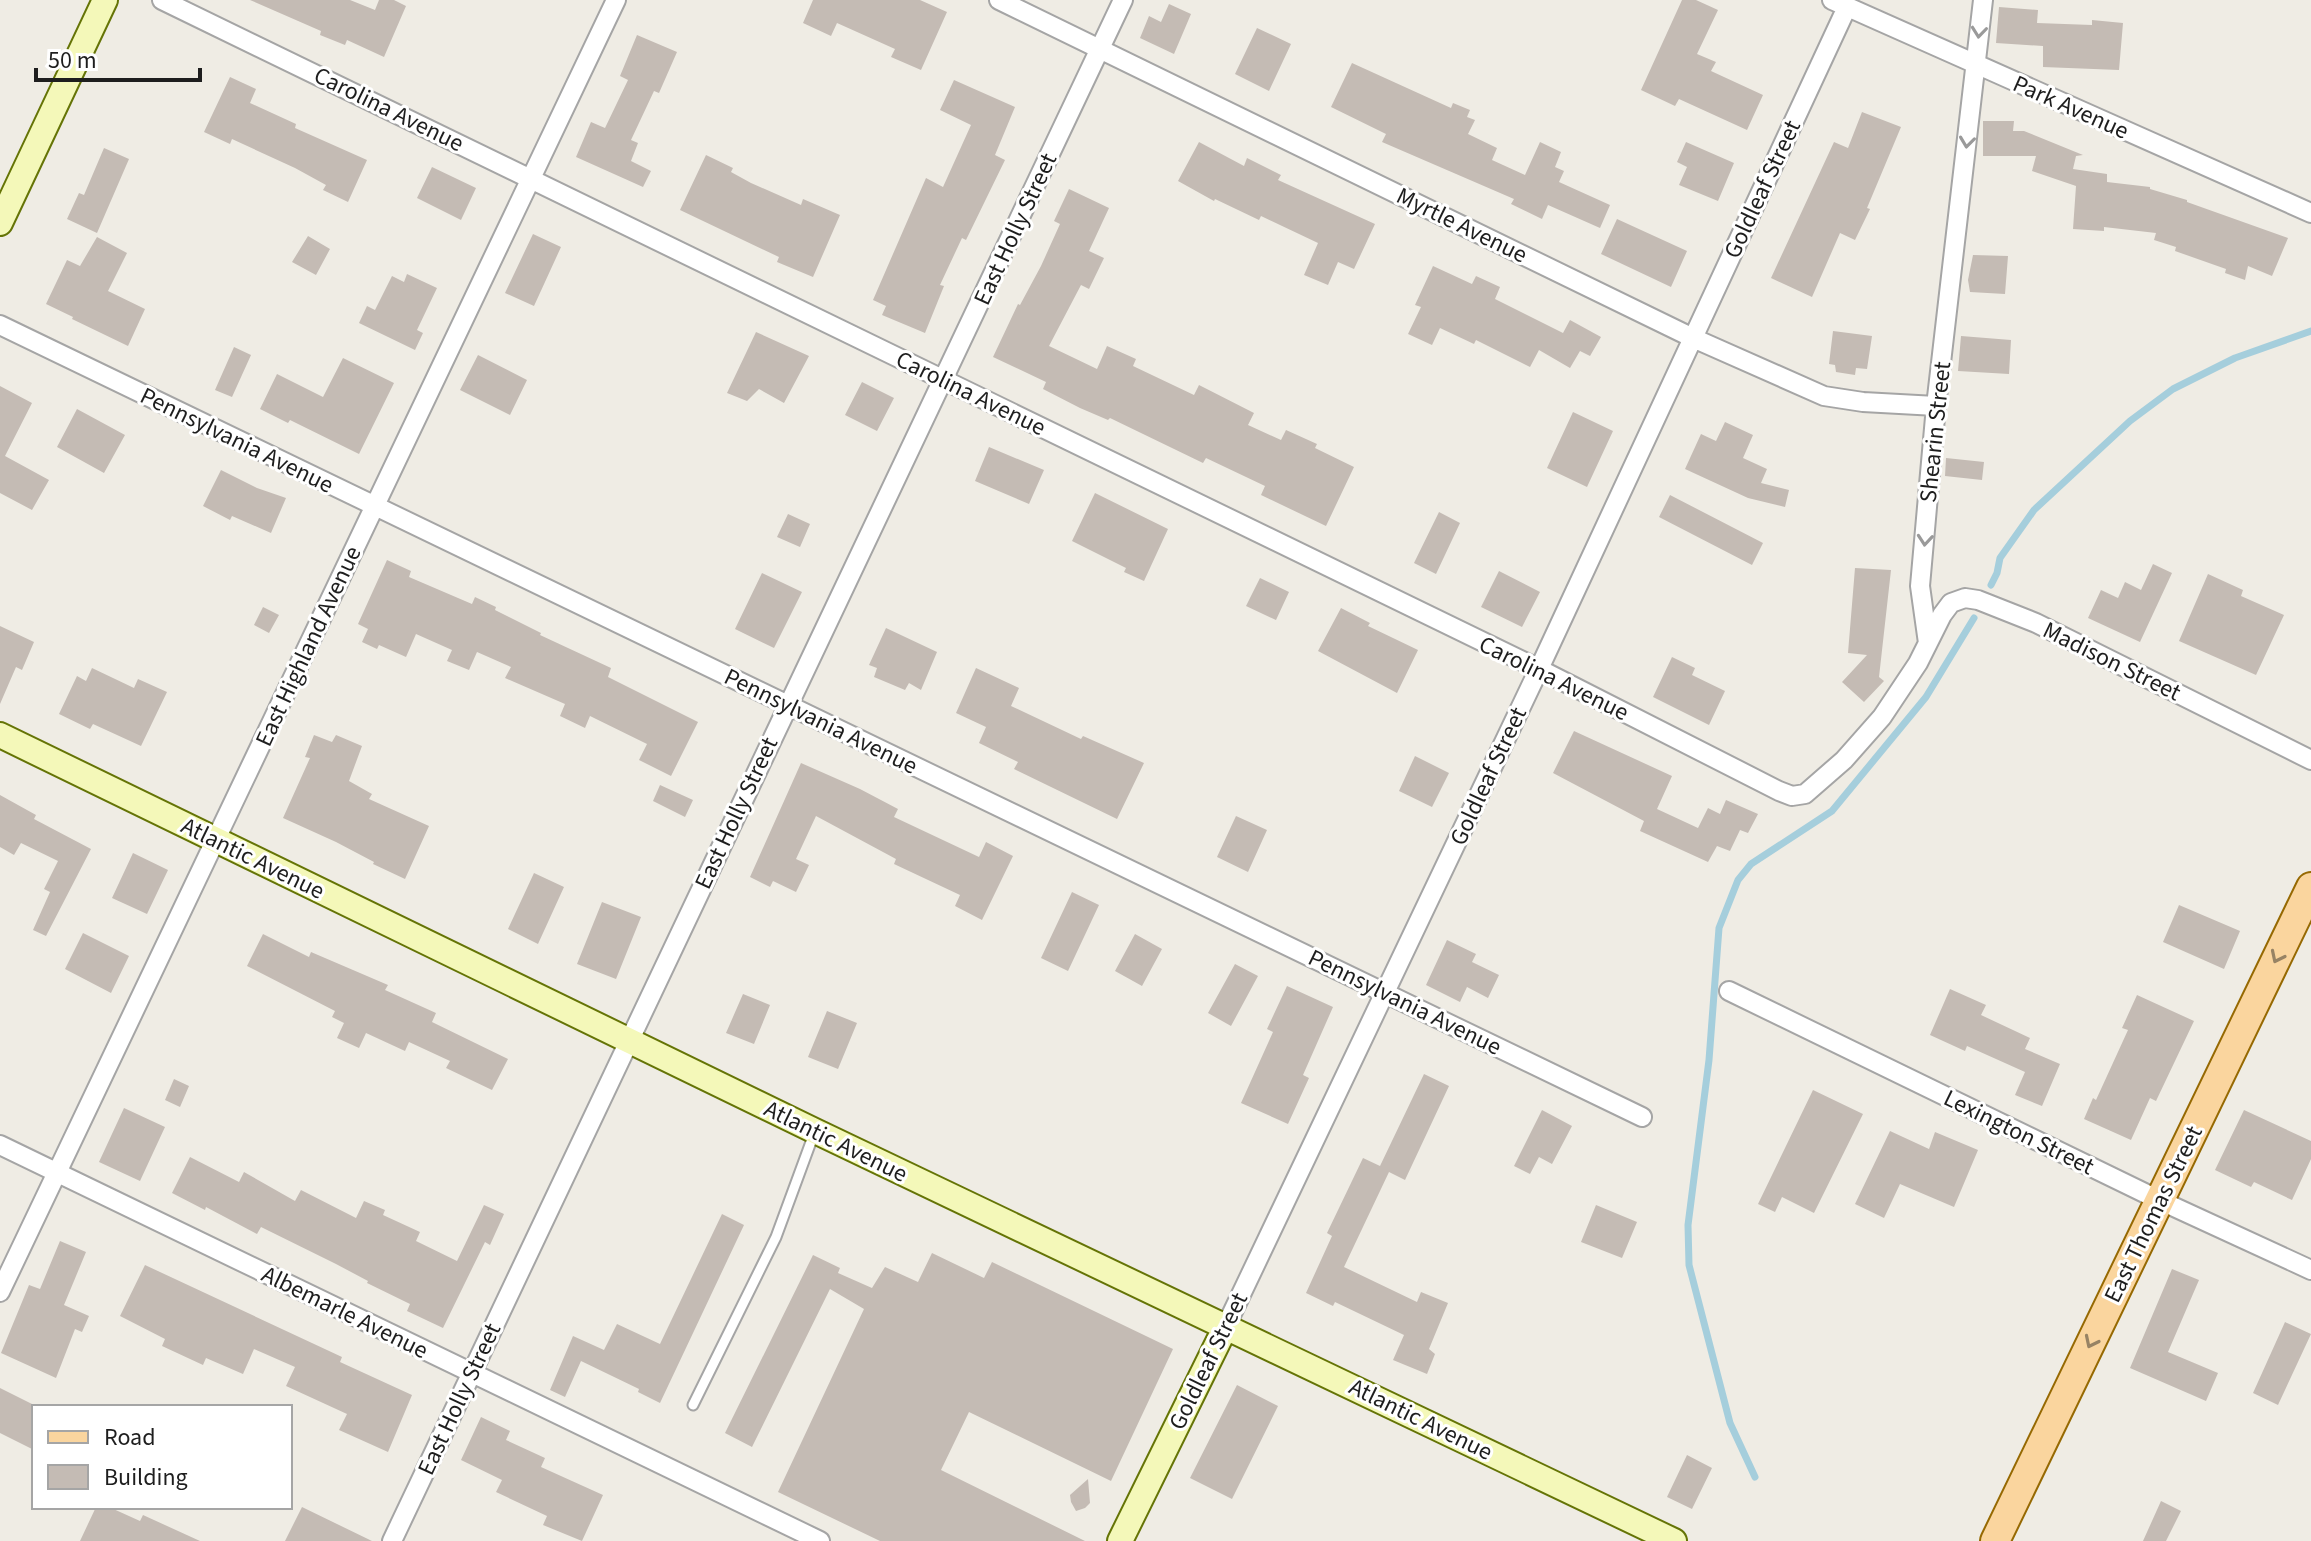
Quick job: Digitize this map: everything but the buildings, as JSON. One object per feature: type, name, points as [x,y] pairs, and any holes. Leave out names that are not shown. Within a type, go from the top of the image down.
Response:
[{"type":"main road","points":[[0,223],[105,0]]},
{"type":"main road","name":"Atlantic Avenue","points":[[0,735],[1662,1538]]},
{"type":"main road","name":"East Thomas Street","points":[[1995,1541],[2311,887]]},
{"type":"main road","name":"Goldleaf Street","points":[[1120,1541],[1226,1326]]},
{"type":"street","name":"Carolina Avenue","points":[[162,0],[1539,669],[1792,796],[1805,794],[1844,760],[1882,717],[1928,643]]},
{"type":"street","name":"East Highland Avenue","points":[[0,1292],[616,0]]},
{"type":"street","name":"Myrtle Avenue","points":[[999,0],[1693,338],[1824,396],[1863,402],[1936,406]]},
{"type":"street","name":"East Holly Street","points":[[392,1541],[1123,0]]},
{"type":"street","name":"Shearin Street","points":[[1928,643],[1920,586],[1936,406],[1983,0]]},
{"type":"street","name":"Park Avenue","points":[[1840,4],[2311,213]]},
{"type":"street","name":"Goldleaf Street","points":[[1226,1326],[1693,338],[1840,4]]},
{"type":"street","name":"Pennsylvania Avenue","points":[[0,325],[1642,1117]]},
{"type":"street","name":"Madison Street","points":[[1928,643],[1951,603],[1965,598],[1978,600],[2036,623],[2311,760]]},
{"type":"street","name":"Lexington Street","points":[[1729,991],[2159,1200],[2311,1270]]},
{"type":"street","name":"Albemarle Avenue","points":[[0,1145],[820,1541]]},
{"type":"lane","points":[[693,1405],[776,1237],[815,1131]]},
{"type":"waterway","points":[[1991,585],[2000,558],[2034,510],[2130,421],[2173,389],[2235,358],[2311,331]]},
{"type":"waterway","points":[[1755,1477],[1730,1423],[1689,1265],[1688,1225],[1709,1060],[1719,928],[1738,880],[1751,864],[1832,811],[1926,697],[1974,618]]}]
